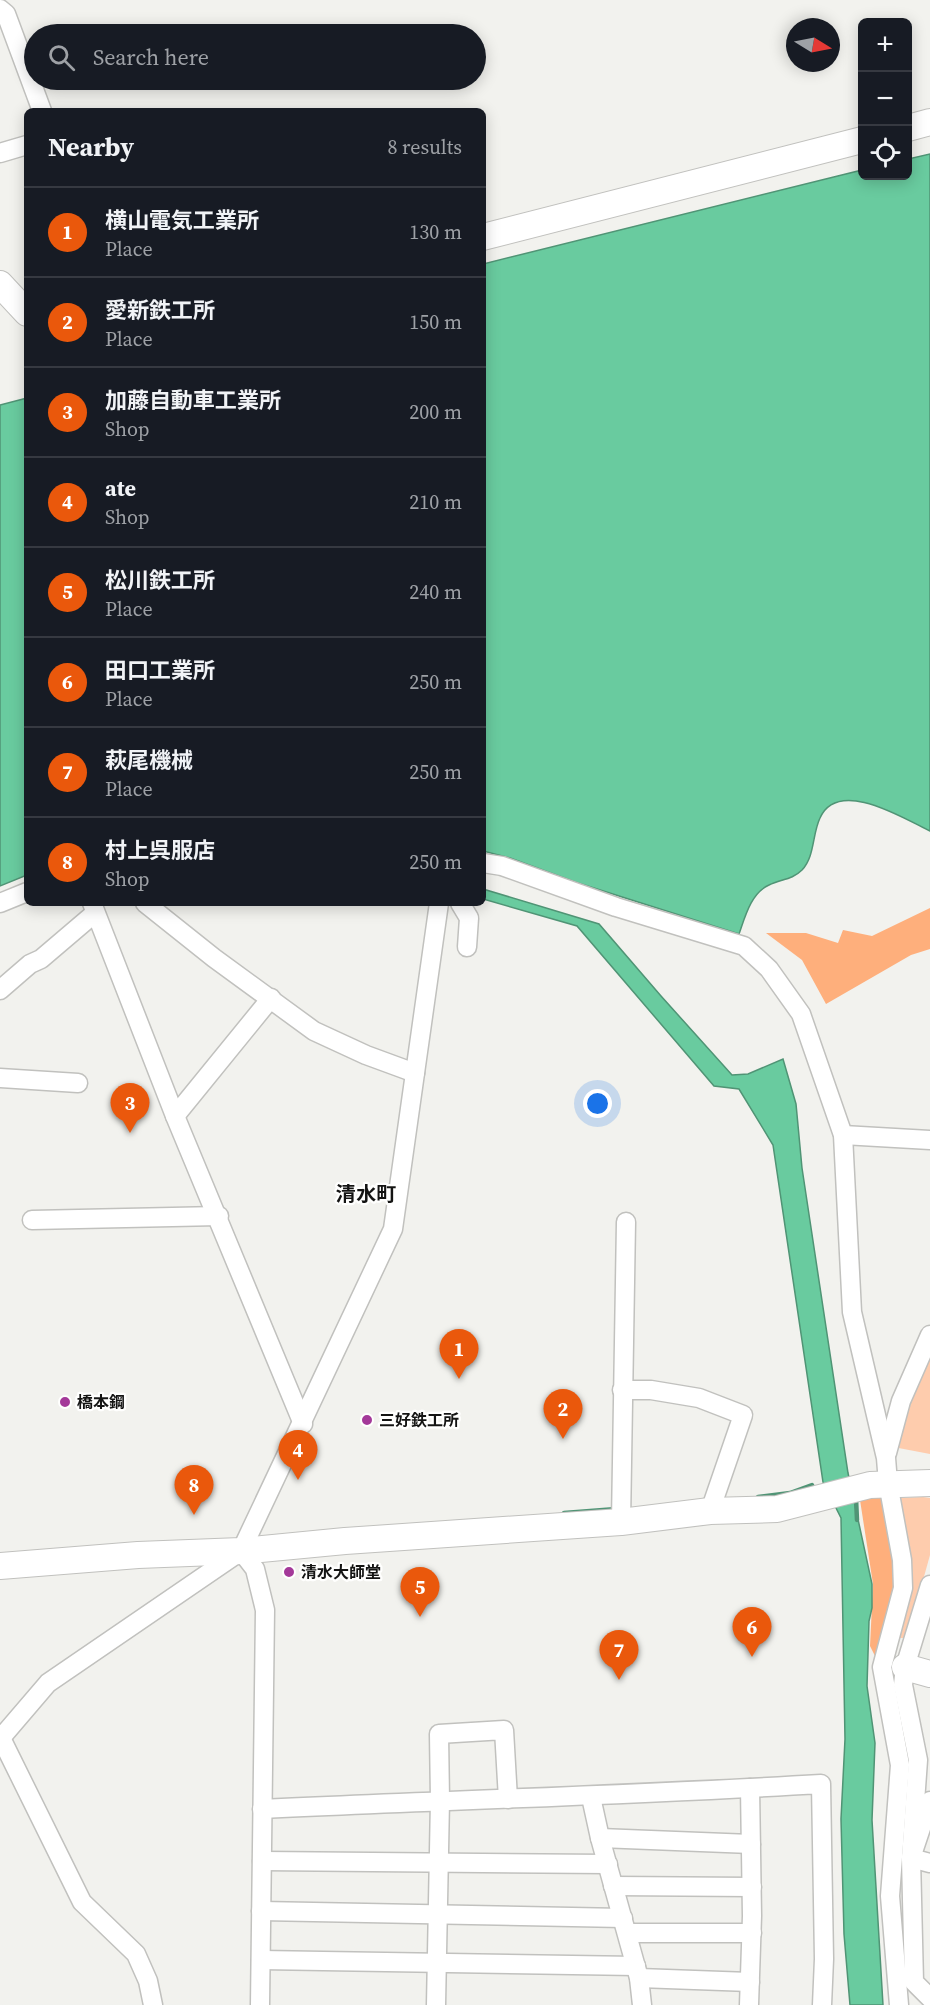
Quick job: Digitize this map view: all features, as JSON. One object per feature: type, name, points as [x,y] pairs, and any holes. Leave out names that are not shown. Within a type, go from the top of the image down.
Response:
[{"type":"street","points":[[0,9],[6,14],[24,62]]},
{"type":"street","points":[[34,90],[41,108]]},
{"type":"street","points":[[912,127],[930,122]]},
{"type":"street","points":[[486,236],[858,141]]},
{"type":"street","points":[[0,153],[24,147]]},
{"type":"street","points":[[0,284],[24,310]]},
{"type":"street","points":[[486,863],[502,866],[616,907],[744,946],[770,969],[801,1014],[843,1135],[852,1312],[886,1458]]},
{"type":"street","points":[[0,903],[24,893]]},
{"type":"street","points":[[149,906],[214,958],[314,1031],[366,1055],[415,1073]]},
{"type":"street","points":[[153,2005],[148,1981],[136,1954],[82,1902],[0,1737],[48,1683],[241,1551],[303,1424],[393,1229],[440,906]]},
{"type":"street","points":[[462,906],[469,918],[467,947]]},
{"type":"street","points":[[0,990],[30,964],[41,959],[94,908],[176,1116],[303,1424]]},
{"type":"street","points":[[176,1116],[271,998]]},
{"type":"street","points":[[0,1078],[78,1083]]},
{"type":"street","points":[[843,1135],[930,1140]]},
{"type":"street","points":[[32,1220],[219,1216]]},
{"type":"street","points":[[621,1522],[626,1222]]},
{"type":"street","points":[[899,2005],[890,1896],[900,1765],[882,1667],[903,1588],[902,1560],[877,1485],[900,1401],[930,1335]]},
{"type":"street","points":[[622,1390],[651,1390],[699,1398],[743,1415],[710,1510]]},
{"type":"street","points":[[0,1566],[138,1555],[241,1551],[367,1539],[621,1522],[710,1510],[777,1509],[877,1485],[930,1483]]},
{"type":"street","points":[[241,1551],[255,1569],[265,1610],[260,2005]]},
{"type":"street","points":[[930,1585],[905,1667],[903,1685],[918,1760],[911,1858],[914,1982],[930,1998]]},
{"type":"street","points":[[905,1667],[930,1674]]},
{"type":"street","points":[[436,2005],[439,1734],[504,1730],[508,1799]]},
{"type":"street","points":[[262,1809],[440,1800],[591,1797],[821,1784],[824,1959],[822,2005]]},
{"type":"street","points":[[749,2005],[752,1933],[750,1788]]},
{"type":"street","points":[[591,1797],[600,1838],[638,1972],[642,2005]]},
{"type":"street","points":[[911,1858],[930,1801]]},
{"type":"street","points":[[600,1838],[751,1844]]},
{"type":"street","points":[[911,1858],[930,1863]]},
{"type":"street","points":[[262,1861],[608,1864]]},
{"type":"street","points":[[613,1886],[752,1887]]},
{"type":"street","points":[[261,1911],[437,1914],[752,1933]]},
{"type":"street","points":[[261,1960],[638,1972],[750,1982]]},
{"type":"shaded area","points":[[930,154],[930,831],[889,811],[856,801],[841,801],[829,806],[820,818],[809,858],[802,870],[794,876],[769,885],[758,894],[750,906],[739,934],[486,852],[486,263],[858,171],[858,180],[912,180],[912,158]]},
{"type":"shaded area","points":[[24,399],[24,876],[0,886],[0,405]]},
{"type":"shaded area","points":[[486,890],[599,924],[732,1075],[748,1074],[783,1059],[796,1104],[802,1168],[848,1473],[872,1584],[867,1686],[875,1743],[872,1820],[883,2005],[850,2005],[844,1934],[841,1819],[845,1739],[841,1518],[823,1482],[773,1145],[739,1089],[714,1086],[577,926],[486,900]]},
{"type":"shaded area","points":[[930,908],[930,949],[911,955],[826,1004],[802,960],[766,933],[806,933],[838,943],[843,930],[872,936]]},
{"type":"shaded area","points":[[930,1335],[930,1454],[888,1446]]},
{"type":"shaded area","points":[[884,1495],[892,1540],[896,1594],[880,1666],[870,1646],[873,1584],[860,1500]]},
{"type":"shaded area","points":[[898,1498],[930,1498],[930,1555],[907,1638],[898,1638]]},
{"type":"waterway","points":[[758,1497],[790,1493],[812,1485]]},
{"type":"waterway","points":[[856,1498],[857,1520]]},
{"type":"waterway","points":[[564,1513],[616,1509]]},
{"type":"place","name":"加藤自動車工業所","points":[[130,1133]]},
{"type":"place","name":"横山電気工業所","points":[[459,1379]]},
{"type":"place","name":"橋本鋼","points":[[65,1402]]},
{"type":"place","name":"三好鉄工所","points":[[367,1420]]},
{"type":"place","name":"愛新鉄工所","points":[[563,1439]]},
{"type":"place","name":"ate","points":[[298,1480]]},
{"type":"place","name":"村上呉服店","points":[[194,1515]]},
{"type":"place","name":"清水大師堂","points":[[289,1572]]},
{"type":"place","name":"松川鉄工所","points":[[420,1617]]},
{"type":"place","name":"田口工業所","points":[[752,1657]]},
{"type":"place","name":"萩尾機械","points":[[619,1680]]},
{"type":"district","name":"清水町","points":[[366,1194]]}]
